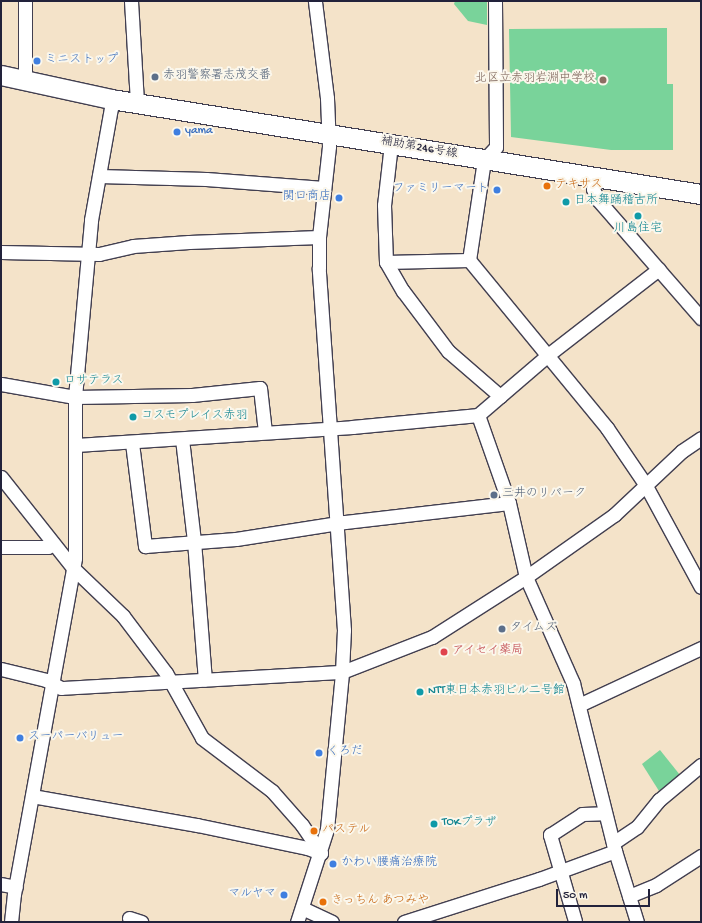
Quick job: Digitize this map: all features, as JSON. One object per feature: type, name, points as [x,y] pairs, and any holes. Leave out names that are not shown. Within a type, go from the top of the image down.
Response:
[{"type":"street","points":[[25,1],[25,80]]},
{"type":"street","points":[[131,1],[137,102]]},
{"type":"street","points":[[297,922],[321,853],[331,793],[342,672],[343,598],[329,428],[319,237],[329,146],[327,98],[315,1]]},
{"type":"street","points":[[495,1],[496,146],[484,160],[469,260],[607,428],[645,484],[701,587]]},
{"type":"street","name":"補助第246号線","points":[[1,75],[111,99],[701,194]]},
{"type":"street","points":[[11,922],[32,796],[74,568],[76,545],[75,397],[87,254],[99,176],[112,108],[111,99]]},
{"type":"street","points":[[391,144],[384,205],[386,262],[403,291],[448,351],[500,396]]},
{"type":"street","points":[[99,176],[206,178],[324,188]]},
{"type":"street","points":[[595,178],[593,189],[598,200],[701,318]]},
{"type":"street","points":[[1,252],[87,254],[134,246],[189,242],[319,237]]},
{"type":"street","points":[[386,262],[469,260]]},
{"type":"street","points":[[76,445],[132,443],[478,415],[548,355],[659,269]]},
{"type":"street","points":[[1,384],[75,397],[192,395],[260,388],[265,432]]},
{"type":"street","points":[[478,415],[509,503],[526,577],[573,684],[614,847],[637,922]]},
{"type":"street","points":[[1,670],[43,679],[61,688],[342,672],[432,637],[526,577],[614,514],[645,484],[701,438]]},
{"type":"street","points":[[182,439],[194,541],[205,680]]},
{"type":"street","points":[[132,443],[145,546],[270,534],[336,523],[509,503]]},
{"type":"street","points":[[1,477],[74,568],[123,616],[171,682],[202,738],[272,791],[302,825],[321,853]]},
{"type":"street","points":[[1,547],[48,547],[53,542]]},
{"type":"street","points":[[579,705],[701,648]]},
{"type":"street","points":[[404,922],[562,871],[614,847],[637,827],[659,800],[701,765]]},
{"type":"street","points":[[32,796],[197,825],[307,848],[321,853]]},
{"type":"street","points":[[575,921],[562,871],[550,835],[582,814],[605,813]]},
{"type":"street","points":[[629,896],[656,886],[701,856]]},
{"type":"street","points":[[1,884],[16,887]]},
{"type":"street","points":[[302,908],[332,922]]},
{"type":"green space","points":[[455,1],[487,1],[487,25],[468,21],[454,4]]},
{"type":"green space","name":"北区立赤羽岩淵中学校","points":[[667,28],[667,84],[673,84],[673,150],[611,150],[511,137],[509,29]]},
{"type":"green space","points":[[660,750],[680,775],[659,791],[642,764]]},
{"type":"place","name":"ミニストップ","points":[[37,61]]},
{"type":"place","name":"赤羽警察署志茂交番","points":[[155,77]]},
{"type":"place","name":"北区立赤羽岩淵中学校","points":[[603,80]]},
{"type":"place","name":"yama","points":[[177,132]]},
{"type":"place","name":"テキサス","points":[[547,186]]},
{"type":"place","name":"ファミリーマート","points":[[497,190]]},
{"type":"place","name":"関口商店","points":[[339,198]]},
{"type":"place","name":"日本舞踊稽古所","points":[[566,202]]},
{"type":"place","name":"川島住宅","points":[[638,216]]},
{"type":"place","name":"ロサテラス","points":[[56,382]]},
{"type":"place","name":"コスモプレイス赤羽","points":[[133,417]]},
{"type":"place","name":"三井のリパーク","points":[[494,495]]},
{"type":"place","name":"タイムズ","points":[[502,629]]},
{"type":"place","name":"アイセイ薬局","points":[[444,652]]},
{"type":"place","name":"NTT東日本赤羽ビル二号館","points":[[420,692]]},
{"type":"place","name":"スーパーバリュー","points":[[20,738]]},
{"type":"place","name":"くろだ","points":[[319,753]]},
{"type":"place","name":"TOKプラザ","points":[[434,824]]},
{"type":"place","name":"パステル","points":[[314,831]]},
{"type":"place","name":"かわい腰痛治療院","points":[[333,864]]},
{"type":"place","name":"マルヤマ","points":[[284,895]]},
{"type":"place","name":"きっちん あつみや","points":[[323,902]]}]
